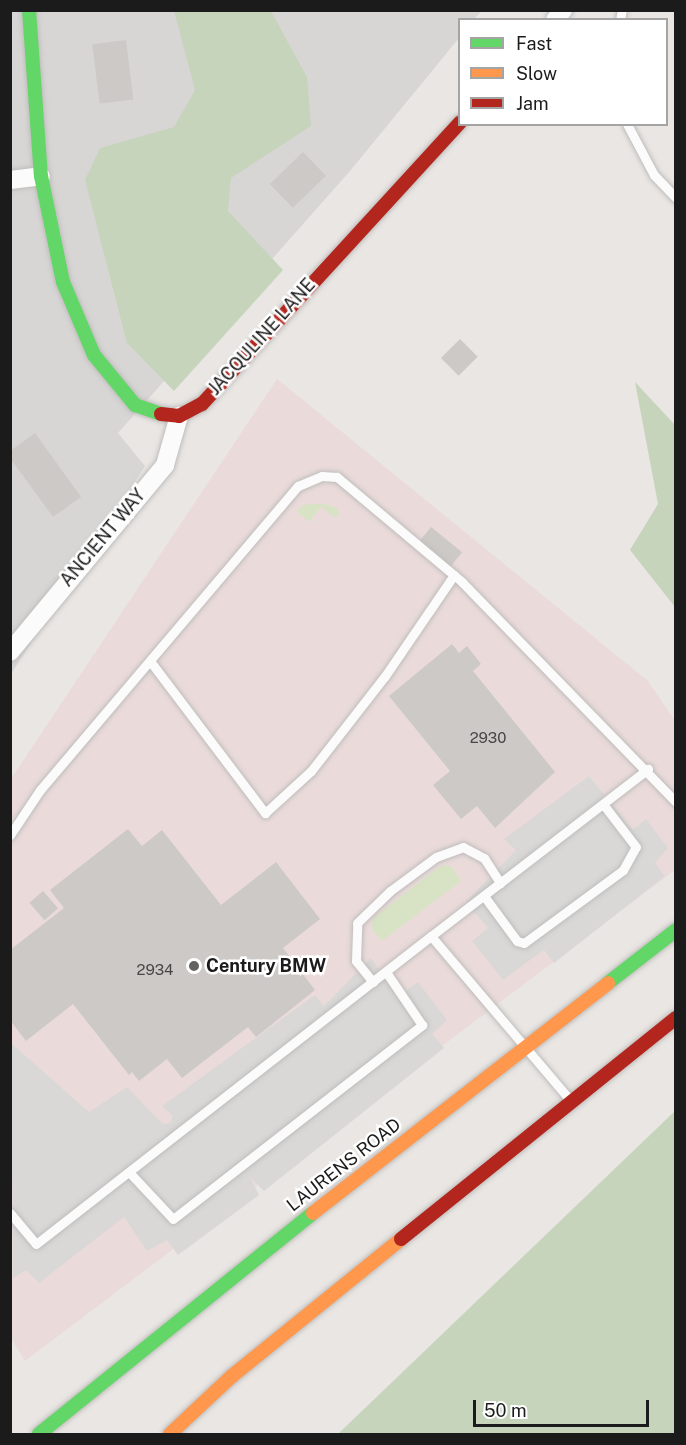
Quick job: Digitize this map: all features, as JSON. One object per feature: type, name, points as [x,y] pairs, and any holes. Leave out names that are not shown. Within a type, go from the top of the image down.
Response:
[{"type":"main road","points":[[29,10],[41,176],[63,282],[94,355],[135,405],[156,414],[179,416]]},
{"type":"main road","name":"JACQULINE LANE","points":[[179,416],[202,404],[231,375],[264,332],[458,123]]},
{"type":"main road","name":"LAURENS ROAD","points":[[39,1434],[249,1262],[675,930]]},
{"type":"main road","points":[[170,1434],[232,1376],[675,1018]]},
{"type":"street","points":[[10,180],[41,176]]},
{"type":"street","name":"ANCIENT WAY","points":[[10,652],[165,465],[179,416]]},
{"type":"lane","points":[[628,126],[654,175],[675,198]]},
{"type":"lane","points":[[10,835],[40,790],[298,486],[322,476],[337,477],[454,575],[648,769],[675,802]]},
{"type":"lane","points":[[150,661],[265,813],[318,762],[386,676],[454,575]]},
{"type":"lane","points":[[10,1213],[36,1244],[648,769]]},
{"type":"lane","points":[[484,896],[517,941],[524,943],[623,870],[636,847],[603,804]]},
{"type":"lane","points":[[373,982],[356,961],[357,923],[390,891],[436,857],[463,847],[484,858],[500,884]]},
{"type":"lane","points":[[431,936],[570,1101]]},
{"type":"lane","points":[[129,1172],[172,1219],[182,1212],[422,1025],[386,972]]},
{"type":"shaded area","points":[[11,11],[482,11],[475,18],[458,18],[458,39],[350,171],[118,433],[145,466],[11,674]]},
{"type":"shaded area","points":[[277,379],[648,681],[675,721],[675,870],[25,1361],[11,1338],[11,779]]},
{"type":"shaded area","points":[[589,776],[633,830],[646,819],[668,848],[655,863],[665,876],[554,963],[544,950],[503,980],[472,941],[488,928],[466,902],[516,850],[504,839]]},
{"type":"shaded area","points":[[371,958],[397,997],[418,982],[447,1020],[432,1034],[444,1048],[264,1191],[250,1177],[259,1195],[178,1255],[167,1240],[147,1251],[124,1217],[39,1283],[26,1270],[13,1278],[11,1043],[89,1112],[127,1087],[163,1124],[170,1123],[173,1116],[162,1106],[315,995],[324,1006]]},
{"type":"green space","points":[[174,11],[271,11],[307,77],[311,126],[231,178],[228,211],[283,270],[174,391],[127,343],[85,180],[100,148],[174,127],[195,90]]},
{"type":"green space","points":[[635,382],[675,425],[675,607],[630,550],[658,504]]},
{"type":"green space","points":[[321,503],[337,508],[339,516],[334,517],[321,507],[309,522],[296,511],[303,505]]},
{"type":"green space","points":[[446,865],[452,867],[461,881],[382,941],[371,928],[373,918],[439,867]]},
{"type":"green space","points":[[675,1111],[675,1434],[338,1434]]},
{"type":"building","points":[[126,40],[133,100],[100,104],[92,44]]},
{"type":"building","points":[[303,152],[326,176],[293,208],[270,184]]},
{"type":"building","points":[[460,339],[478,357],[459,376],[441,358]]},
{"type":"building","points":[[35,433],[81,497],[53,517],[10,458],[10,451]]},
{"type":"building","points":[[431,527],[462,552],[449,568],[418,543]]},
{"type":"building","points":[[452,644],[459,653],[467,646],[481,664],[473,671],[555,772],[495,828],[477,806],[461,819],[433,785],[450,771],[389,696]]},
{"type":"building","points":[[128,829],[142,846],[162,830],[221,905],[276,862],[320,919],[283,948],[315,990],[256,1037],[248,1027],[182,1078],[167,1059],[139,1081],[132,1072],[129,1075],[73,1004],[26,1041],[10,1020],[10,950],[64,908],[50,890]]},
{"type":"building","points":[[43,891],[58,908],[45,920],[29,903]]},
{"type":"traffic: fast","points":[[29,10],[41,176],[63,282],[94,355],[135,405],[161,414]]},
{"type":"traffic: fast","points":[[608,983],[676,930]]},
{"type":"traffic: fast","points":[[39,1434],[313,1213]]},
{"type":"traffic: slow","points":[[313,1213],[608,983]]},
{"type":"traffic: slow","points":[[170,1434],[232,1376],[401,1239]]},
{"type":"traffic: jam","points":[[161,414],[179,416],[202,404],[458,124]]},
{"type":"traffic: jam","points":[[401,1239],[676,1018]]},
{"type":"place","name":"Century BMW","points":[[194,966]]}]
